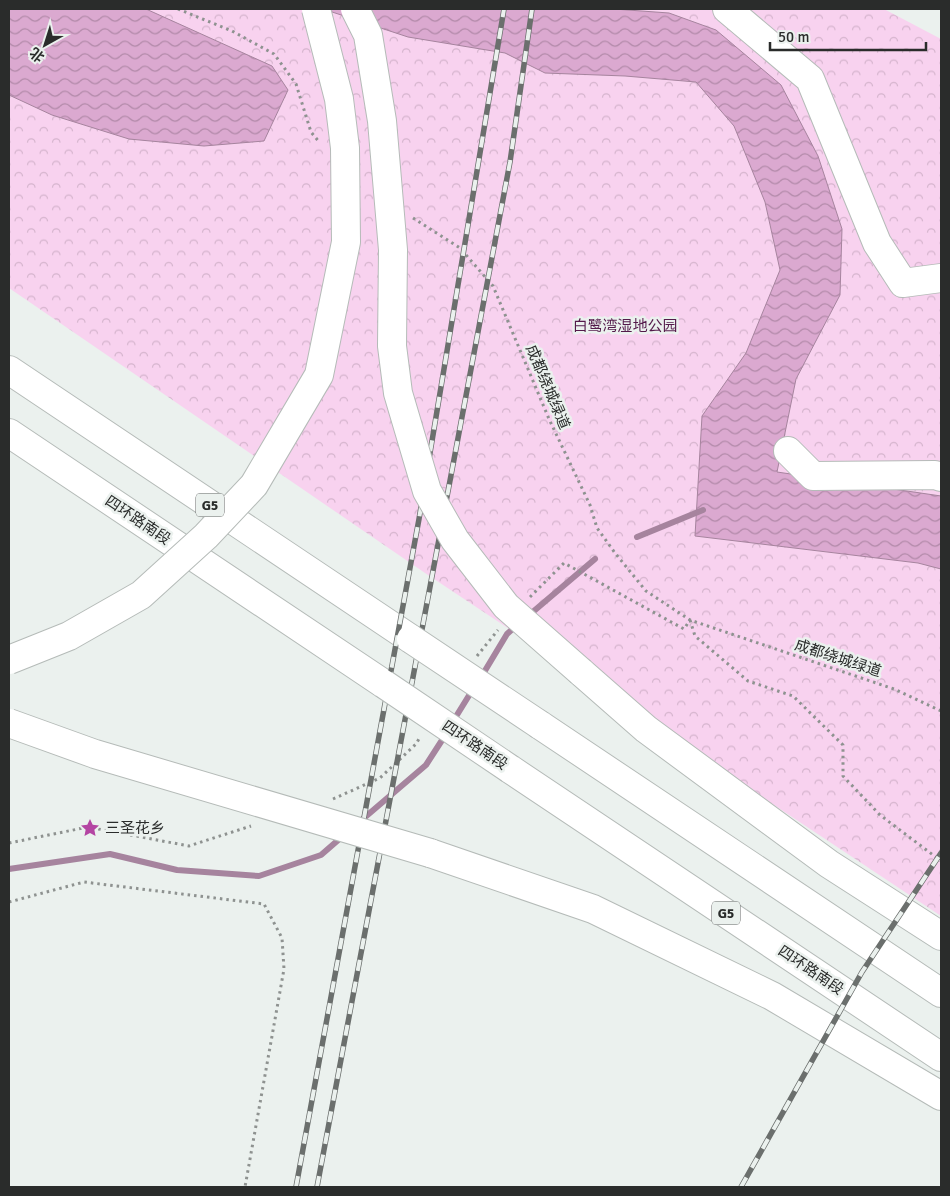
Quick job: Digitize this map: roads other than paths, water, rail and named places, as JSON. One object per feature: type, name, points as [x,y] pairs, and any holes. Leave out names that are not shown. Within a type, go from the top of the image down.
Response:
[{"type":"main road","points":[[9,660],[69,636],[141,595],[206,536],[254,485],[319,375],[346,242],[346,223],[345,148],[339,99],[316,9]]},
{"type":"main road","points":[[355,9],[368,35],[382,121],[393,250],[392,346],[398,393],[427,491],[455,540],[506,606],[646,730],[829,864],[941,936]]},
{"type":"main road","points":[[727,9],[810,78],[877,243],[902,283],[941,278]]},
{"type":"main road","name":"G5","points":[[9,370],[941,993]]},
{"type":"main road","name":"四环路南段","points":[[9,433],[941,1057]]},
{"type":"main road","points":[[788,451],[813,476],[935,474],[941,477]]},
{"type":"main road","points":[[9,723],[95,754],[430,853],[593,909],[772,996],[941,1096]]},
{"type":"water","points":[[9,9],[146,9],[272,66],[288,90],[264,141],[204,146],[129,139],[52,115],[9,95]]},
{"type":"water","points":[[323,9],[614,9],[669,13],[716,30],[781,85],[818,156],[842,229],[840,295],[796,379],[777,472],[941,496],[941,569],[918,563],[695,536],[702,416],[746,353],[780,270],[765,202],[734,126],[696,82],[625,76],[545,73],[505,53],[408,37]]},
{"type":"waterway","points":[[637,537],[703,510]]},
{"type":"waterway","points":[[528,616],[595,559]]},
{"type":"waterway","points":[[480,679],[507,634],[518,624]]},
{"type":"waterway","points":[[452,723],[473,689]]},
{"type":"waterway","points":[[357,824],[426,765],[446,734]]},
{"type":"waterway","points":[[9,869],[110,854],[177,870],[259,876],[321,855],[344,835]]},
{"type":"railway","points":[[296,1187],[419,519],[504,9]]},
{"type":"railway","points":[[317,1187],[510,162],[532,9]]},
{"type":"railway","points":[[741,1187],[862,972],[941,853]]},
{"type":"place","name":"三圣花乡","points":[[90,828]]},
{"type":"park label","name":"白鹭湾湿地公园","points":[[625,326]]}]
